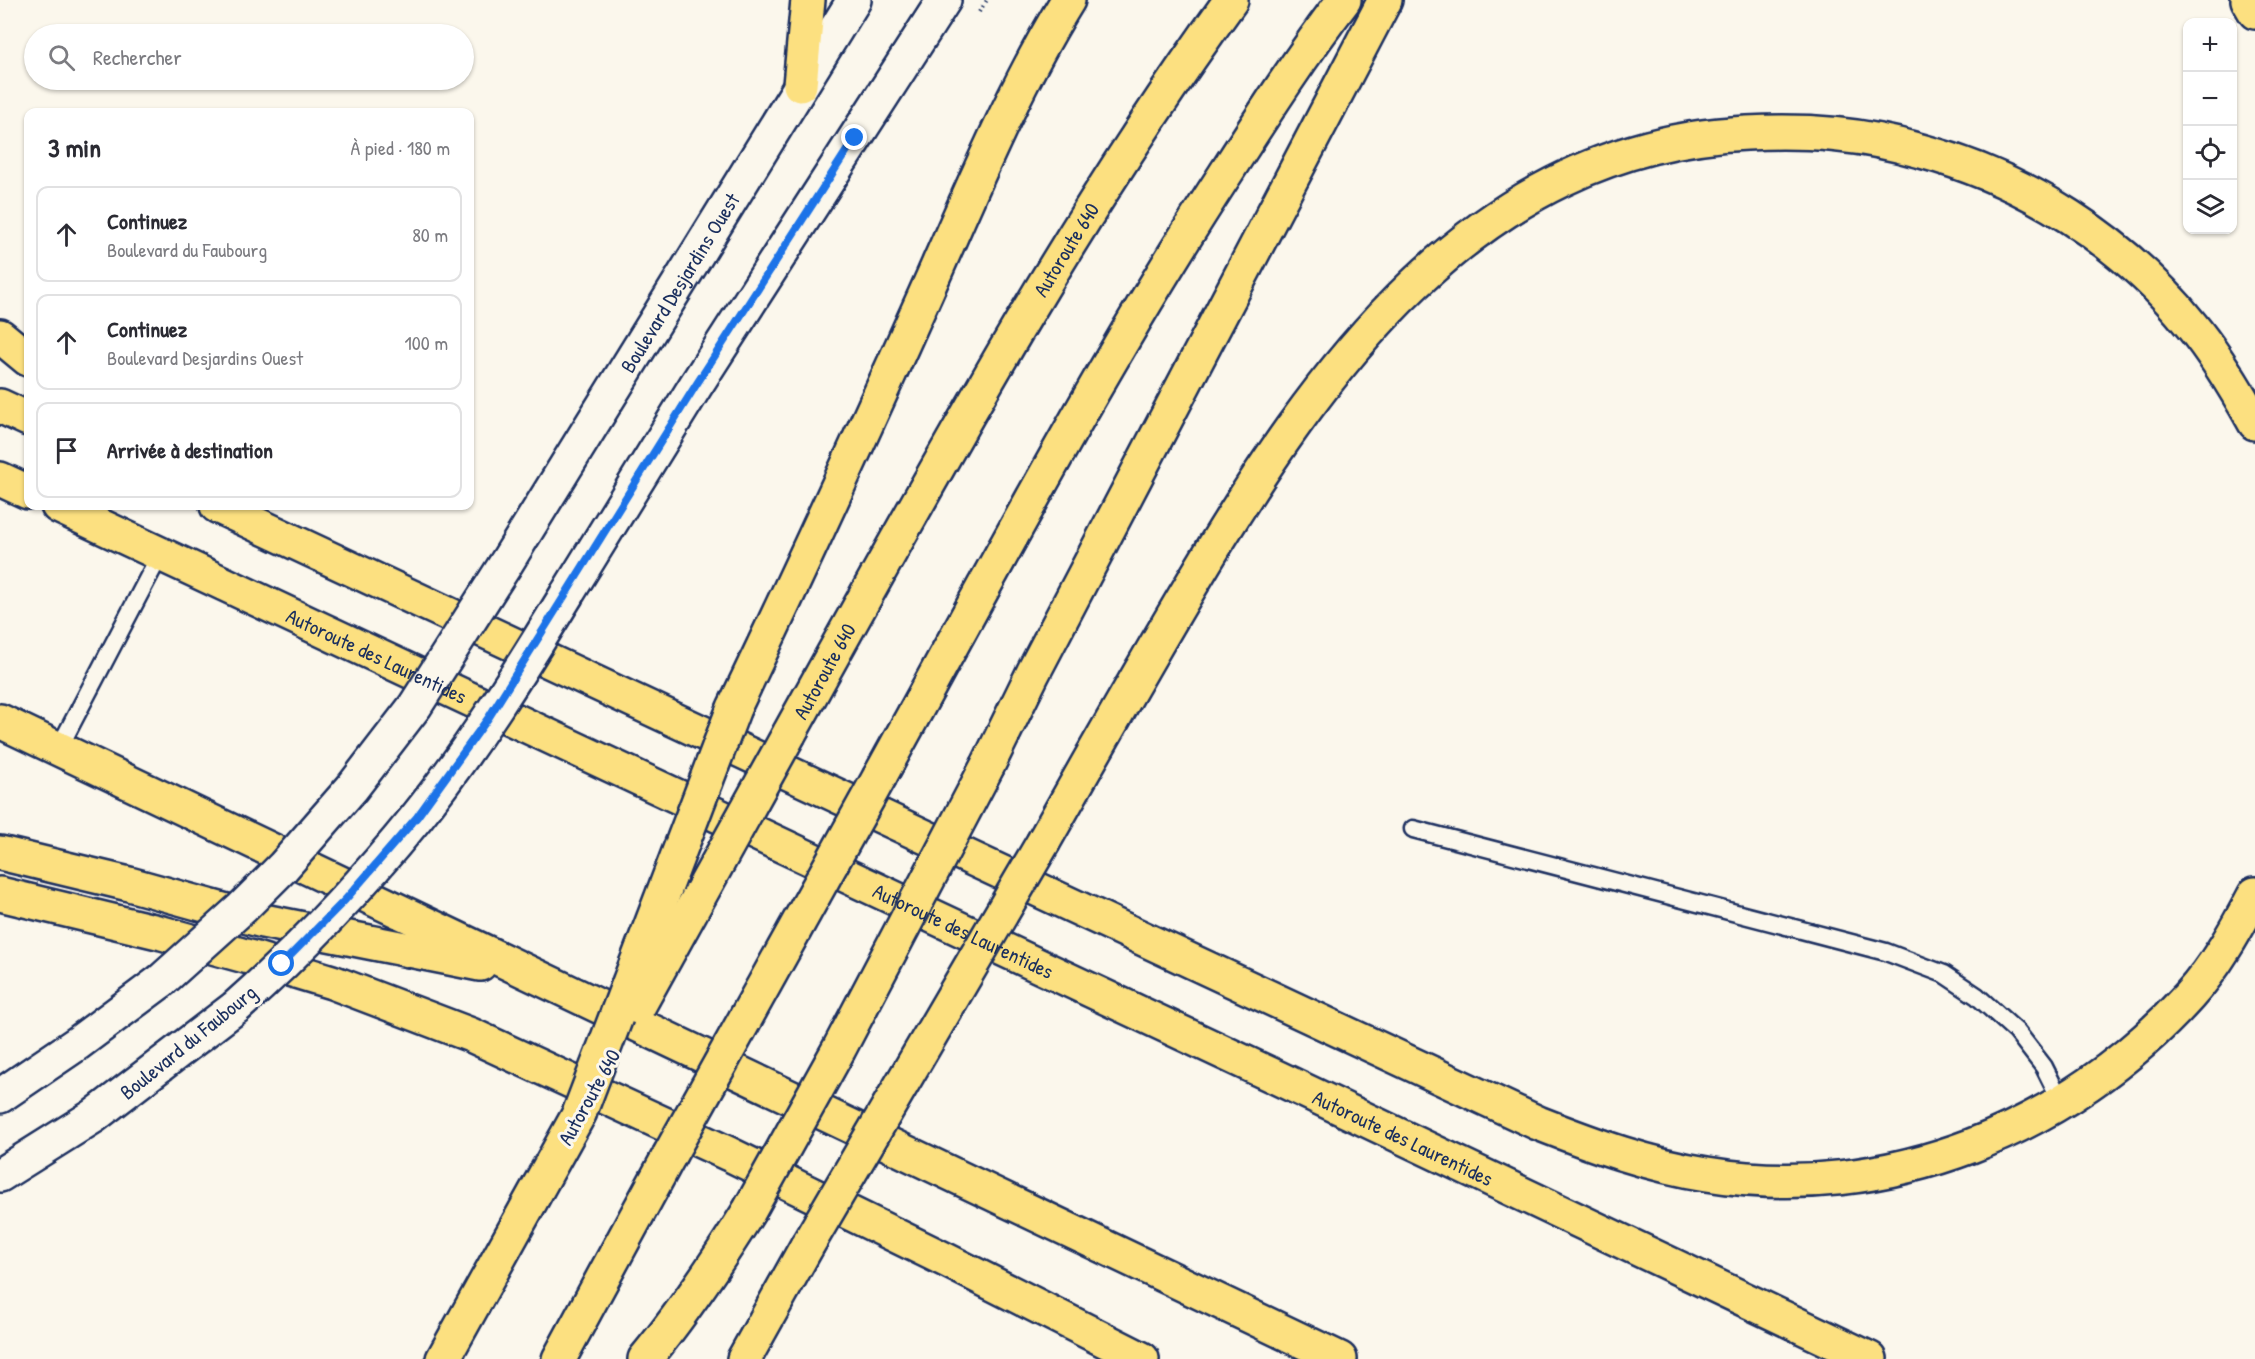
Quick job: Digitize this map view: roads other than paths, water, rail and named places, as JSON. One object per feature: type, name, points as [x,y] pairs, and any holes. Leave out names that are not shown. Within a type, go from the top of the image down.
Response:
[{"type":"highway","points":[[800,86],[808,0]]},
{"type":"highway","points":[[579,1114],[734,708],[838,488],[998,133],[1026,75],[1068,0]]},
{"type":"highway","name":"Autoroute 640","points":[[443,1359],[958,430],[1046,279],[1151,112],[1230,0]]},
{"type":"highway","points":[[559,1359],[1063,445],[1184,239],[1250,135],[1344,0]]},
{"type":"highway","points":[[645,1359],[673,1326],[749,1211],[839,1049],[1385,0]]},
{"type":"highway","points":[[2248,0],[2255,12]]},
{"type":"highway","points":[[744,1359],[807,1246],[1044,841],[1141,670],[1249,489],[1321,389],[1371,327],[1440,259],[1505,211],[1541,190],[1619,157],[1683,140],[1730,134],[1802,132],[1872,138],[1952,159],[2023,190],[2064,213],[2100,238],[2151,283],[2192,326],[2240,396],[2255,423]]},
{"type":"highway","points":[[0,336],[24,356]]},
{"type":"highway","points":[[0,406],[24,417]]},
{"type":"highway","points":[[0,479],[24,490]]},
{"type":"highway","name":"Autoroute des Laurentides","points":[[67,510],[1267,1072],[1870,1359]]},
{"type":"highway","points":[[226,510],[1507,1108],[1588,1143],[1631,1157],[1709,1175],[1789,1180],[1830,1178],[1906,1167],[1948,1155],[2006,1132],[2062,1103],[2130,1055],[2190,995],[2221,955],[2255,894]]},
{"type":"highway","points":[[0,721],[1340,1359]]},
{"type":"highway","points":[[0,853],[139,887],[263,921],[534,975]]},
{"type":"highway","points":[[0,894],[162,933],[256,959],[332,982],[451,1027],[637,1110],[957,1265],[1142,1359]]},
{"type":"street","name":"Boulevard Desjardins Ouest","points":[[0,1096],[70,1049],[160,981],[242,908],[275,875],[352,788],[415,706],[505,565],[854,0]]},
{"type":"street","name":"Boulevard du Faubourg","points":[[0,1174],[93,1116],[236,1007],[345,900],[417,817],[489,717],[696,385],[944,0]]},
{"type":"lane","points":[[59,748],[161,553]]},
{"type":"lane","points":[[1413,829],[1886,952],[1944,974],[1977,996],[2017,1032],[2044,1067],[2062,1103]]}]
